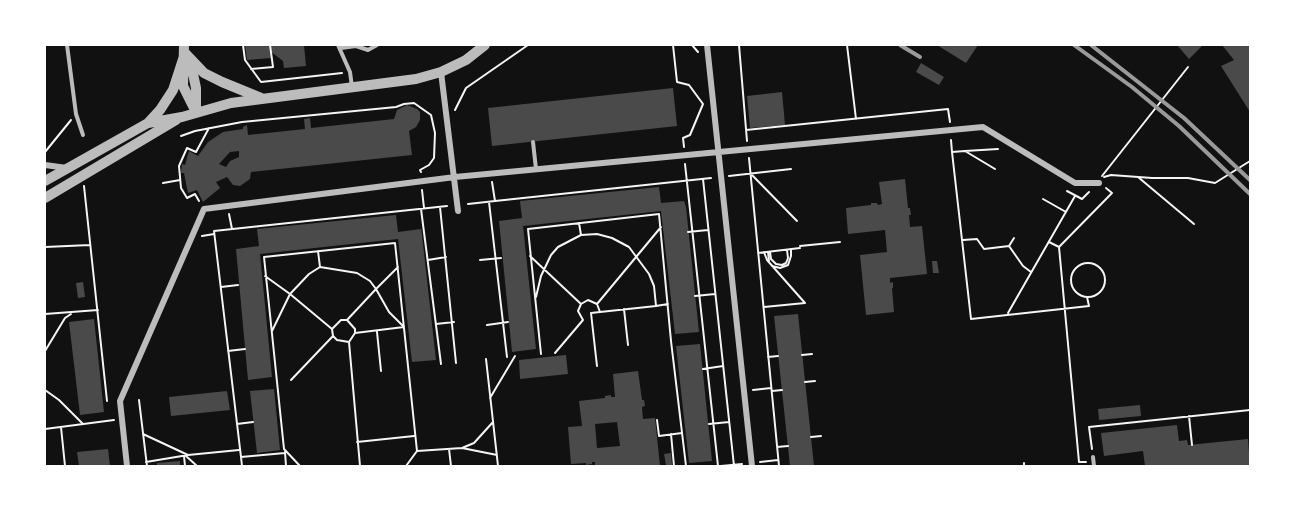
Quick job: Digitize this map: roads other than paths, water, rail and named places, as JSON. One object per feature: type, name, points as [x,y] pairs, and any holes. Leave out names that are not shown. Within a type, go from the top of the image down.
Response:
[{"type":"street","points":[[148,123],[182,117],[221,105],[261,98],[416,79],[441,72],[466,60],[485,45]]},
{"type":"street","points":[[707,45],[752,464]]},
{"type":"street","points":[[184,49],[204,73],[261,98]]},
{"type":"street","points":[[184,49],[196,88],[196,112]]},
{"type":"street","points":[[45,181],[148,123],[173,90],[184,49]]},
{"type":"street","points":[[441,72],[458,208]]},
{"type":"street","points":[[45,209],[49,195],[182,117]]},
{"type":"street","points":[[127,466],[120,401],[204,209],[491,173],[983,126],[1074,183],[1100,180]]},
{"type":"street","points":[[45,165],[67,168]]},
{"type":"lane","points":[[67,45],[76,114],[83,135]]},
{"type":"lane","points":[[352,88],[350,72],[339,46],[356,46],[368,50],[377,45]]},
{"type":"lane","points":[[533,142],[536,169]]},
{"type":"railway","points":[[900,45],[920,57]]},
{"type":"railway","points":[[1074,45],[1132,87],[1179,126],[1250,194]]},
{"type":"railway","points":[[1091,45],[1184,118],[1250,180]]}]
